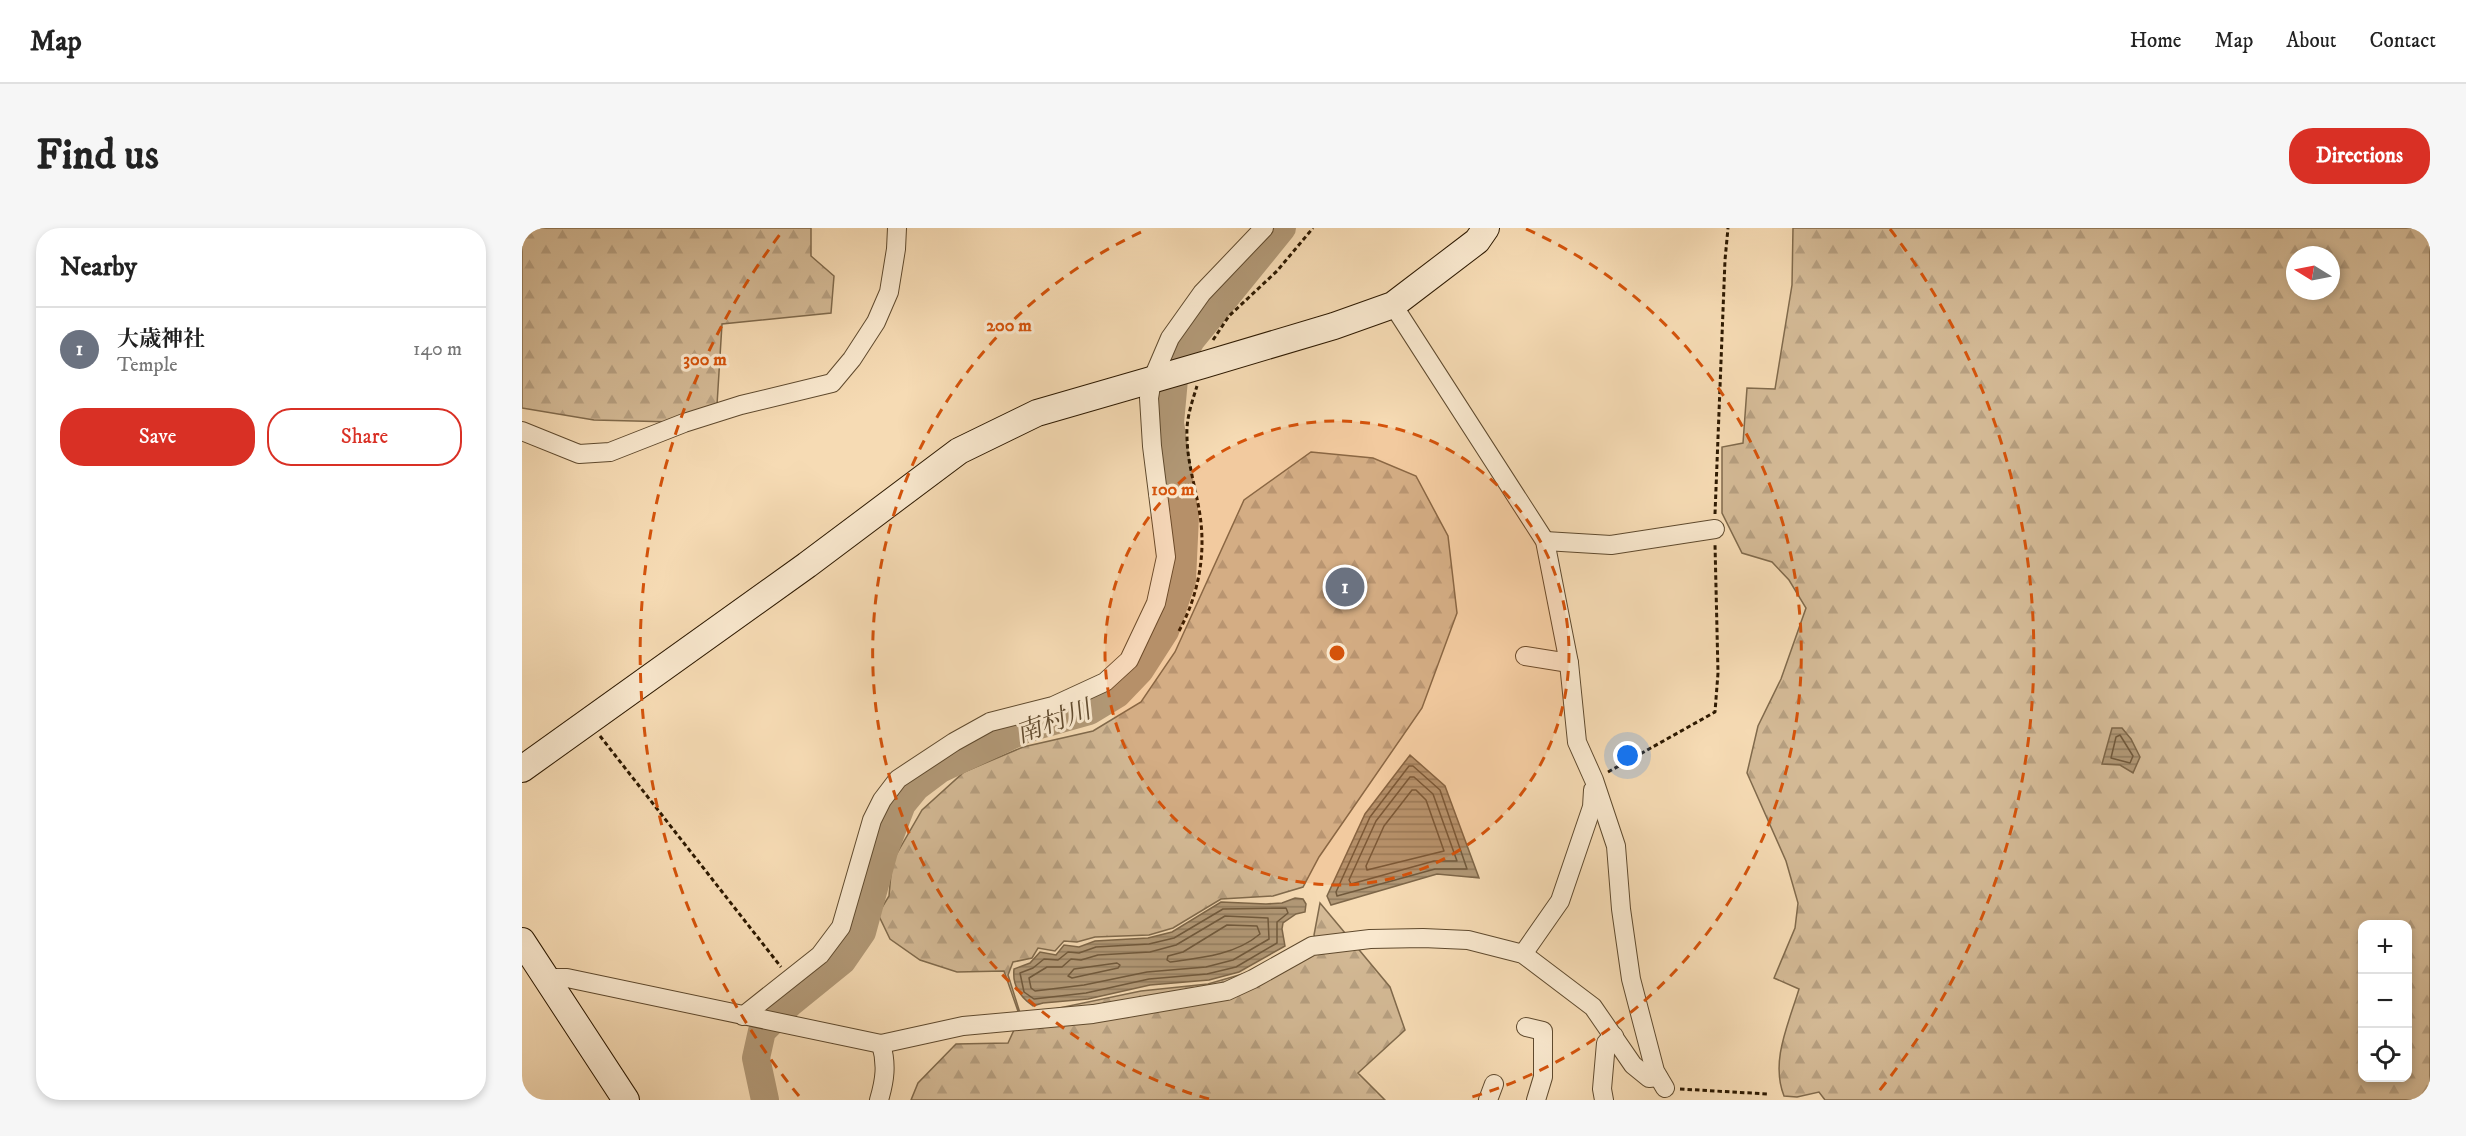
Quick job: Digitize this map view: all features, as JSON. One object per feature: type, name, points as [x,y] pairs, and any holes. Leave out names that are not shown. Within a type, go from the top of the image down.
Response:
[{"type":"street","points":[[522,431],[579,454],[610,452],[684,423],[741,405],[832,383],[852,359],[876,322],[889,292],[897,228]]},
{"type":"street","points":[[743,1016],[820,955],[841,927],[872,820],[882,800],[898,779],[954,742],[990,722],[1053,706],[1105,682],[1129,660],[1156,603],[1166,558],[1152,446],[1149,398],[1152,380],[1170,338],[1202,293],[1264,228]]},
{"type":"street","points":[[522,769],[959,451],[1036,413],[1334,326],[1393,305],[1477,241],[1486,228]]},
{"type":"street","points":[[1393,305],[1545,541],[1569,663],[1577,742],[1594,780],[1616,846],[1621,909],[1631,979],[1648,1047],[1661,1082]]},
{"type":"street","points":[[1545,541],[1611,544],[1715,529]]},
{"type":"street","points":[[1526,656],[1569,663]]},
{"type":"street","points":[[1523,954],[1560,901],[1592,807],[1594,780]]},
{"type":"street","points":[[535,971],[881,1044],[963,1026],[1093,1014],[1227,991],[1312,946],[1370,939],[1468,940],[1523,954],[1593,1007],[1633,1065],[1649,1078],[1661,1082]]},
{"type":"street","points":[[522,941],[535,971],[626,1100]]},
{"type":"street","points":[[1526,1027],[1543,1031],[1543,1077],[1536,1100]]},
{"type":"street","points":[[1604,1100],[1602,1089],[1606,1043],[1614,1036]]},
{"type":"street","points":[[879,1100],[885,1081],[885,1059],[881,1044]]},
{"type":"path","points":[[1179,630],[1190,611],[1199,575],[1202,549],[1201,523],[1186,437],[1188,418],[1203,365],[1215,335],[1229,316],[1278,271],[1313,228]]},
{"type":"path","points":[[588,723],[789,978]]},
{"type":"path","points":[[1661,1082],[1768,1094]]},
{"type":"green space","points":[[522,228],[811,228],[811,256],[834,276],[831,313],[722,324],[717,405],[674,422],[594,420],[522,408]]},
{"type":"green space","points":[[1793,228],[2430,228],[2430,1100],[1825,1100],[1819,1092],[1797,1097],[1784,1096],[1780,1083],[1780,1056],[1782,1042],[1799,989],[1774,978],[1795,928],[1798,903],[1786,861],[1747,773],[1758,726],[1781,679],[1806,608],[1789,580],[1772,562],[1742,553],[1722,513],[1722,447],[1743,443],[1747,388],[1775,389],[1792,285]]},
{"type":"green space","points":[[1311,452],[1373,458],[1416,476],[1448,536],[1457,613],[1422,708],[1319,857],[1303,887],[1273,896],[1221,899],[1173,928],[1149,935],[1095,937],[1077,942],[1064,941],[1055,951],[1038,948],[1032,958],[1013,962],[1008,975],[1021,1016],[1141,991],[1208,984],[1319,952],[1314,935],[1320,903],[1390,987],[1405,1030],[1358,1073],[1385,1100],[911,1100],[918,1083],[956,1044],[1008,1043],[1020,1017],[1004,971],[957,972],[920,960],[890,939],[878,914],[889,896],[892,862],[922,810],[964,772],[1023,747],[1093,731],[1141,702],[1175,652],[1244,500]]},
{"type":"water","points":[[2112,728],[2122,728],[2131,739],[2140,757],[2133,773],[2120,765],[2102,764]]},
{"type":"water","points":[[1410,755],[1445,786],[1479,878],[1437,874],[1331,905],[1327,896],[1365,814]]},
{"type":"water","points":[[1295,898],[1303,899],[1306,904],[1305,912],[1296,914],[1283,923],[1285,946],[1239,972],[1209,980],[1150,985],[1088,999],[1033,1006],[1024,999],[1016,986],[1014,969],[1030,963],[1040,952],[1056,955],[1064,945],[1079,947],[1095,941],[1148,938],[1172,932],[1221,902],[1266,904],[1282,903]]},
{"type":"waterway","name":"南村川","points":[[765,1100],[756,1058],[762,1031],[789,1004],[842,961],[862,932],[884,851],[902,804],[916,787],[940,769],[1025,729],[1089,711],[1117,694],[1140,670],[1165,631],[1182,580],[1185,516],[1170,423],[1175,368],[1191,340],[1282,228]]},
{"type":"place","name":"大歳神社","points":[[1345,587]]}]
